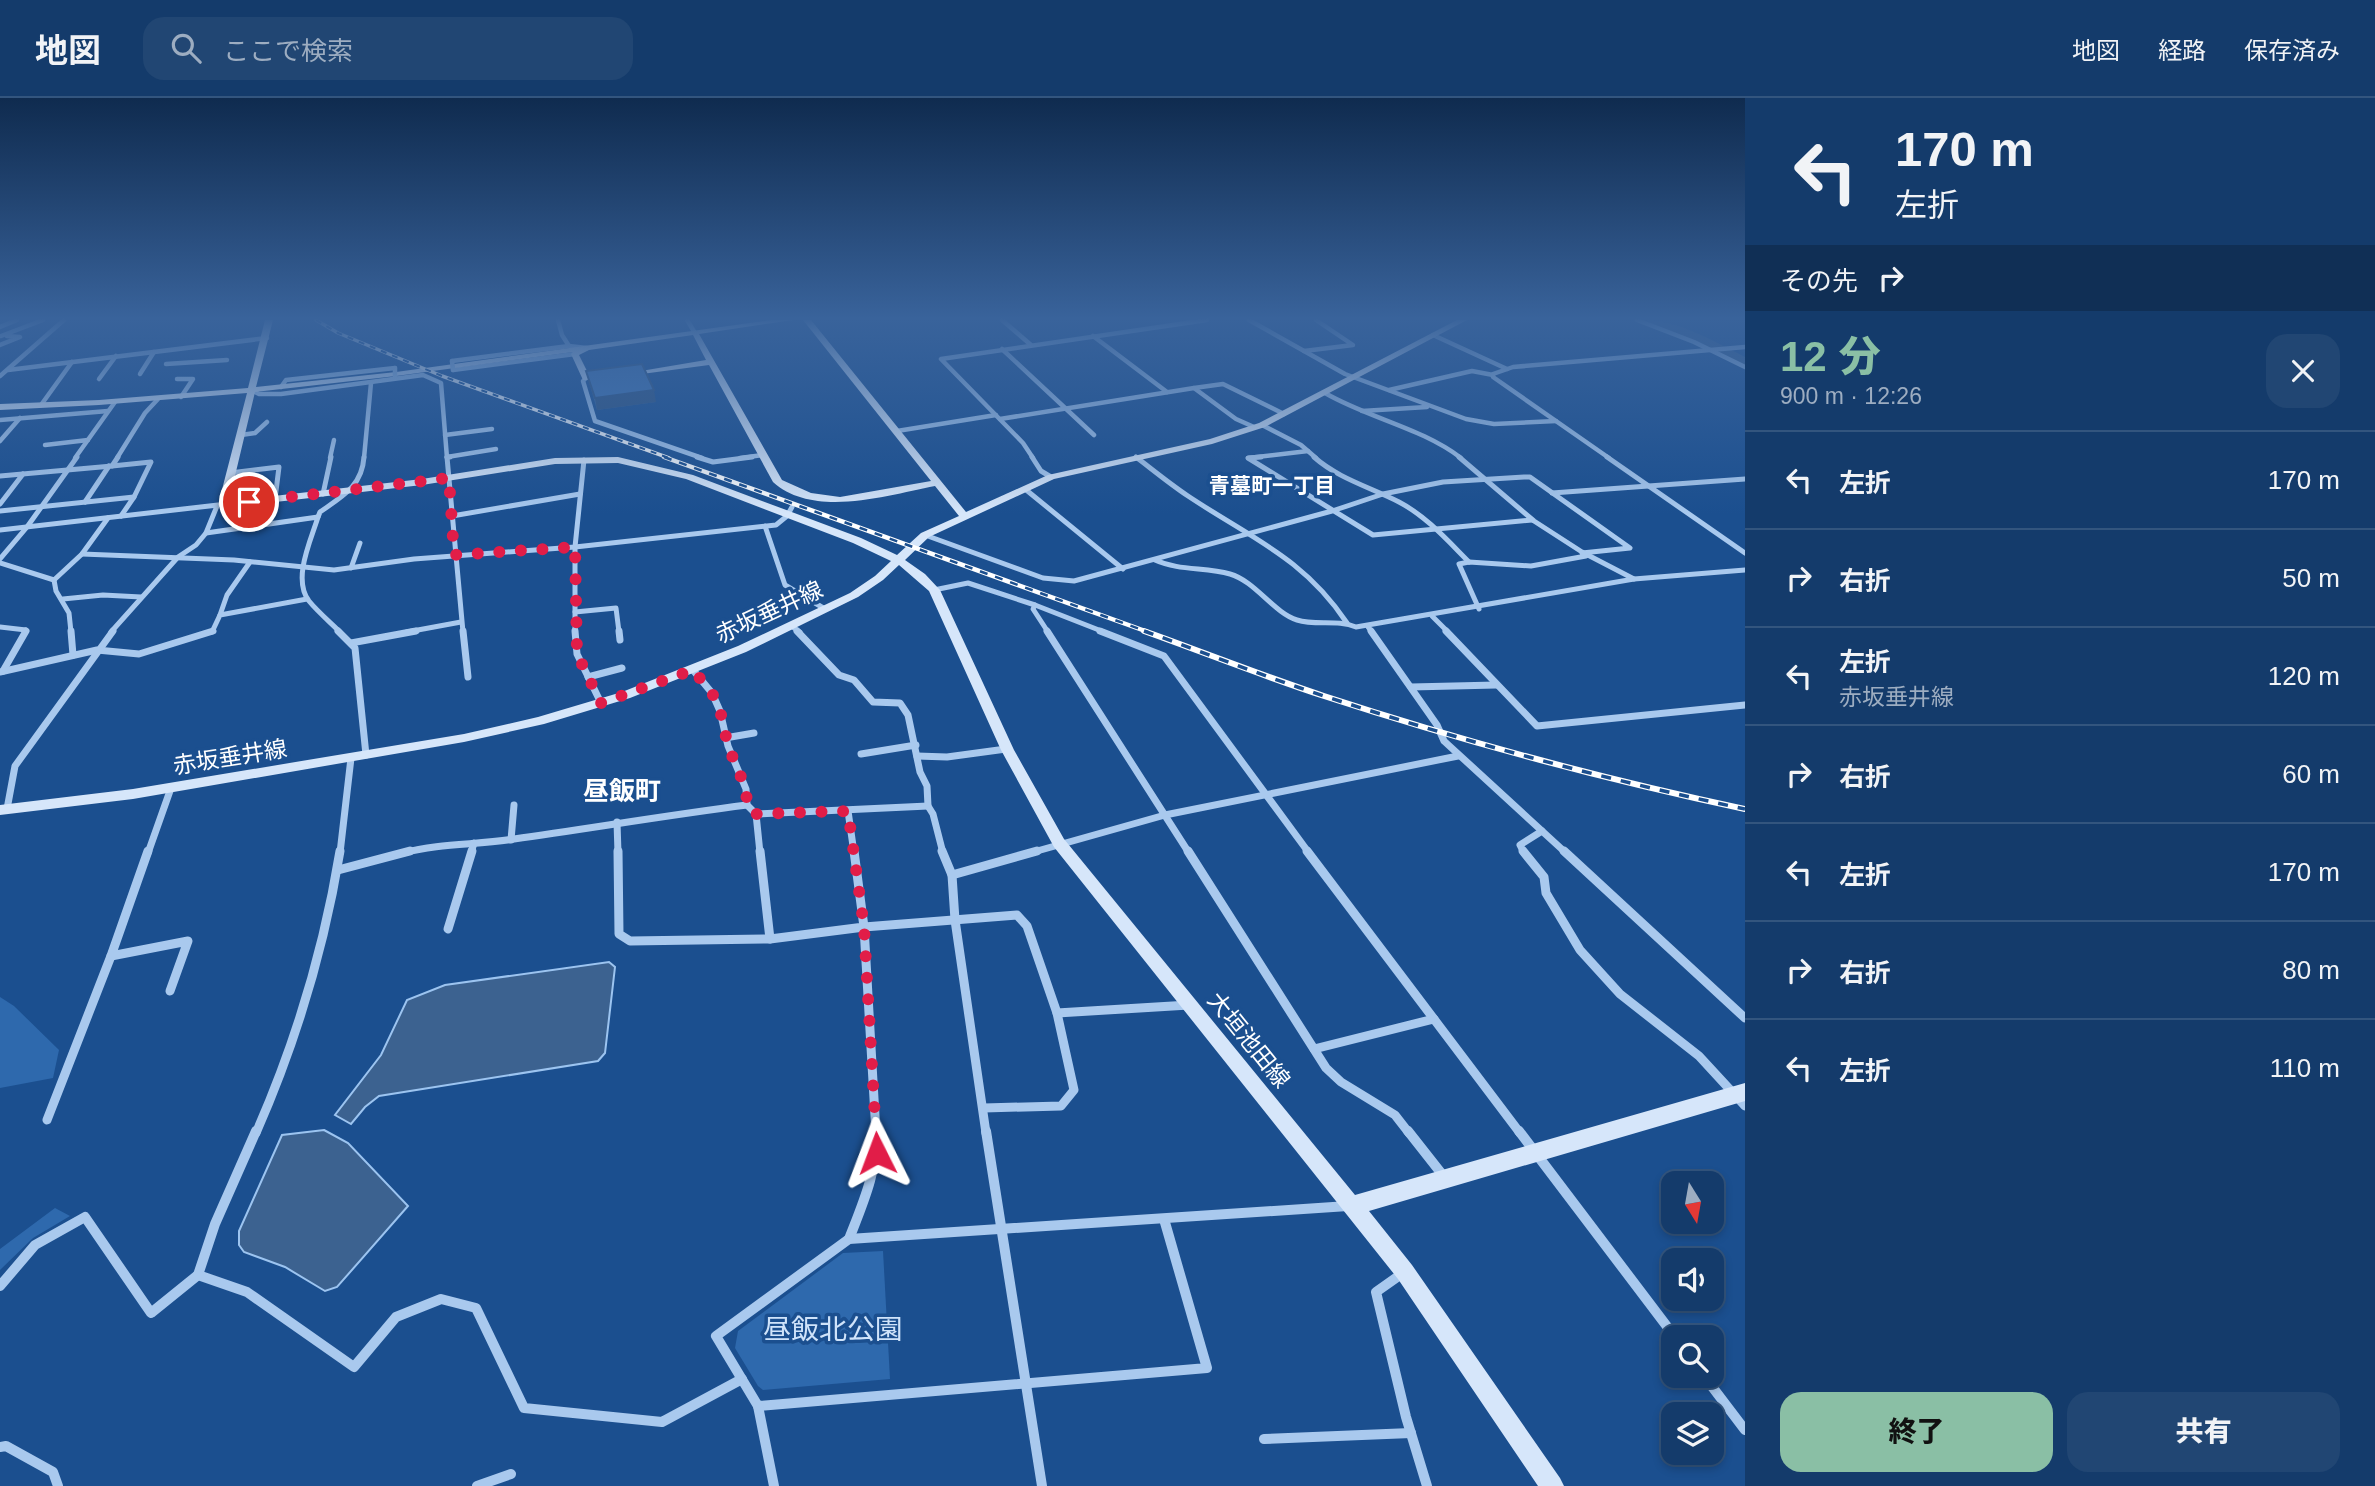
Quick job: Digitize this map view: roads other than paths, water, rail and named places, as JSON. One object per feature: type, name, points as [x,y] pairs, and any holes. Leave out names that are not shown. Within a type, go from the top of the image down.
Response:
[{"type":"main road","points":[[220,505],[255,385]]},
{"type":"main road","points":[[0,407],[158,399],[299,385]]},
{"type":"main road","points":[[723,385],[778,482],[798,495],[840,500],[938,483]]},
{"type":"main road","points":[[860,385],[965,517]]},
{"type":"main road","name":"赤坂垂井線","points":[[4,810],[171,788],[464,738],[601,703],[693,670],[865,589],[925,535],[1051,477],[1212,441],[1258,426],[1339,385]]},
{"type":"main road","name":"大垣池田線","points":[[220,505],[584,460],[614,460],[663,470],[789,511],[900,559],[923,577],[933,590],[1006,749],[1059,843],[1405,1272],[1552,1486]]},
{"type":"main road","points":[[1352,1206],[1535,1152],[1741,1098]]},
{"type":"street","points":[[41,405],[56,385]]},
{"type":"street","points":[[181,397],[189,385]]},
{"type":"street","points":[[253,391],[269,395],[356,385]]},
{"type":"street","points":[[206,533],[318,517],[352,490],[363,471],[366,456],[371,385]]},
{"type":"street","points":[[441,385],[454,555],[468,677]]},
{"type":"street","points":[[584,385],[595,421],[713,462],[763,454]]},
{"type":"street","points":[[966,385],[1033,454],[1041,471],[1051,477]]},
{"type":"street","points":[[1042,385],[1094,435]]},
{"type":"street","points":[[1157,385],[1167,392]]},
{"type":"street","points":[[897,431],[1217,385]]},
{"type":"street","points":[[1225,385],[1284,414]]},
{"type":"street","points":[[1374,385],[1481,423],[1556,421]]},
{"type":"street","points":[[1389,390],[1412,385]]},
{"type":"street","points":[[1505,385],[1745,553]]},
{"type":"street","points":[[1194,388],[1236,419],[1258,426],[1308,451],[1345,479],[1401,503],[1437,531],[1469,562]]},
{"type":"street","points":[[1325,393],[1357,411],[1427,437],[1469,464],[1532,520],[1584,555],[1634,579]]},
{"type":"street","points":[[85,502],[158,399]]},
{"type":"street","points":[[54,580],[0,561],[115,402]]},
{"type":"street","points":[[1357,411],[1431,407]]},
{"type":"street","points":[[0,420],[108,411]]},
{"type":"street","points":[[0,442],[20,418]]},
{"type":"street","points":[[240,435],[255,433],[267,422]]},
{"type":"street","points":[[445,435],[492,429]]},
{"type":"street","points":[[45,445],[88,440]]},
{"type":"street","points":[[323,494],[334,440]]},
{"type":"street","points":[[447,457],[496,449]]},
{"type":"street","points":[[1308,451],[1248,458],[1373,535],[1532,520]]},
{"type":"street","points":[[1136,457],[1186,495],[1295,563],[1328,594],[1347,623]]},
{"type":"street","points":[[584,460],[575,547],[577,654],[601,703]]},
{"type":"street","points":[[0,477],[151,462],[134,497],[121,516]]},
{"type":"street","points":[[230,473],[279,467],[275,499]]},
{"type":"street","points":[[0,504],[23,474]]},
{"type":"street","points":[[925,535],[1043,578],[1061,582],[1074,581],[1332,511],[1383,494],[1443,482],[1530,477],[1630,548],[1531,566],[1469,562],[1459,564],[1479,609]]},
{"type":"street","points":[[1552,493],[1745,479]]},
{"type":"street","points":[[1025,489],[1123,569]]},
{"type":"street","points":[[452,516],[580,494]]},
{"type":"street","points":[[0,511],[134,497]]},
{"type":"street","points":[[0,530],[220,505]]},
{"type":"street","points":[[4,810],[15,766],[97,650],[178,557],[196,545],[206,533],[220,505]]},
{"type":"street","points":[[82,554],[178,557],[303,569],[351,568],[454,555],[575,547],[776,525],[789,511]]},
{"type":"street","points":[[318,517],[303,569],[307,599],[355,648],[359,664],[366,755]]},
{"type":"street","points":[[54,580],[82,554],[108,518]]},
{"type":"street","points":[[765,526],[785,585],[825,609]]},
{"type":"street","points":[[351,568],[360,543]]},
{"type":"street","points":[[1155,560],[1166,565],[1232,574],[1267,597],[1293,619],[1308,623],[1347,623],[1356,627],[1479,609],[1634,579],[1745,570]]},
{"type":"street","points":[[2,672],[97,650],[139,654],[212,634],[227,595],[250,562]]},
{"type":"street","points":[[54,580],[56,591],[63,599],[69,614],[73,655]]},
{"type":"street","points":[[933,590],[968,583],[1035,605],[1164,656],[1264,794],[1666,1325]]},
{"type":"street","points":[[63,599],[103,595],[141,597]]},
{"type":"street","points":[[220,615],[307,599]]},
{"type":"street","points":[[1035,605],[1033,609],[1326,1068],[1341,1083],[1395,1115],[1445,1178]]},
{"type":"street","points":[[575,612],[616,608],[620,640]]},
{"type":"street","points":[[1432,616],[1537,726],[1745,705]]},
{"type":"street","points":[[351,643],[461,622]]},
{"type":"street","points":[[791,626],[806,637],[839,675],[854,680],[873,702],[900,703],[908,715],[920,772],[927,786],[928,806],[933,814],[945,863],[952,875],[955,920],[1000,1227],[1042,1486]]},
{"type":"street","points":[[0,627],[26,630],[2,672]]},
{"type":"street","points":[[1368,627],[1437,725],[1444,741],[1458,756],[1745,1018]]},
{"type":"street","points":[[588,677],[622,668]]},
{"type":"street","points":[[693,670],[712,693],[720,710],[725,738],[746,789],[747,805],[756,814],[770,939]]},
{"type":"street","points":[[1411,687],[1496,684]]},
{"type":"street","points":[[725,738],[754,733]]},
{"type":"street","points":[[860,754],[916,745]]},
{"type":"street","points":[[917,756],[947,757],[1006,749]]},
{"type":"street","points":[[952,875],[1166,815],[1458,756]]},
{"type":"street","points":[[0,1286],[35,1245],[85,1217],[151,1313],[198,1275],[207,1243],[279,1078],[306,1003],[338,870],[346,822],[351,758]]},
{"type":"street","points":[[47,1120],[111,956],[171,788]]},
{"type":"street","points":[[511,840],[514,805]]},
{"type":"street","points":[[338,870],[422,848],[511,840],[617,822],[747,805]]},
{"type":"street","points":[[756,814],[928,806]]},
{"type":"street","points":[[848,811],[864,927],[877,1153],[869,1190],[849,1239]]},
{"type":"street","points":[[617,822],[619,934],[630,941],[770,939],[864,927],[1017,915],[1027,926],[1057,1013],[1074,1090],[1061,1106],[984,1108]]},
{"type":"street","points":[[1542,831],[1520,845],[1527,859],[1544,877],[1546,893],[1580,950],[1620,994],[1699,1056],[1741,1098]]},
{"type":"street","points":[[449,929],[474,844]]},
{"type":"street","points":[[111,956],[188,942],[170,991]]},
{"type":"street","points":[[1057,1013],[1189,1005]]},
{"type":"street","points":[[1314,1049],[1434,1019]]},
{"type":"street","points":[[774,1486],[758,1406],[716,1336],[849,1239],[1352,1206]]},
{"type":"street","points":[[758,1406],[1207,1368],[1164,1219]]},
{"type":"street","points":[[1405,1272],[1376,1292],[1427,1486]]},
{"type":"street","points":[[198,1275],[247,1292],[354,1367],[396,1317],[440,1299],[476,1308],[524,1408],[662,1422],[742,1379]]},
{"type":"street","points":[[1713,1388],[1745,1430]]},
{"type":"street","points":[[1265,1439],[1411,1433]]},
{"type":"street","points":[[0,1447],[6,1446],[53,1472],[58,1486]]},
{"type":"street","points":[[477,1486],[511,1474]]},
{"type":"railway","points":[[466,385],[669,458]]},
{"type":"railway","points":[[664,457],[1148,632]]},
{"type":"railway","points":[[1144,631],[1376,713],[1586,772],[1745,809]]},
{"type":"district","name":"青墓町一丁目","points":[[1272,486]]},
{"type":"district","name":"昼飯町","points":[[622,791]]},
{"type":"park label","name":"昼飯北公園","points":[[833,1329]]}]
